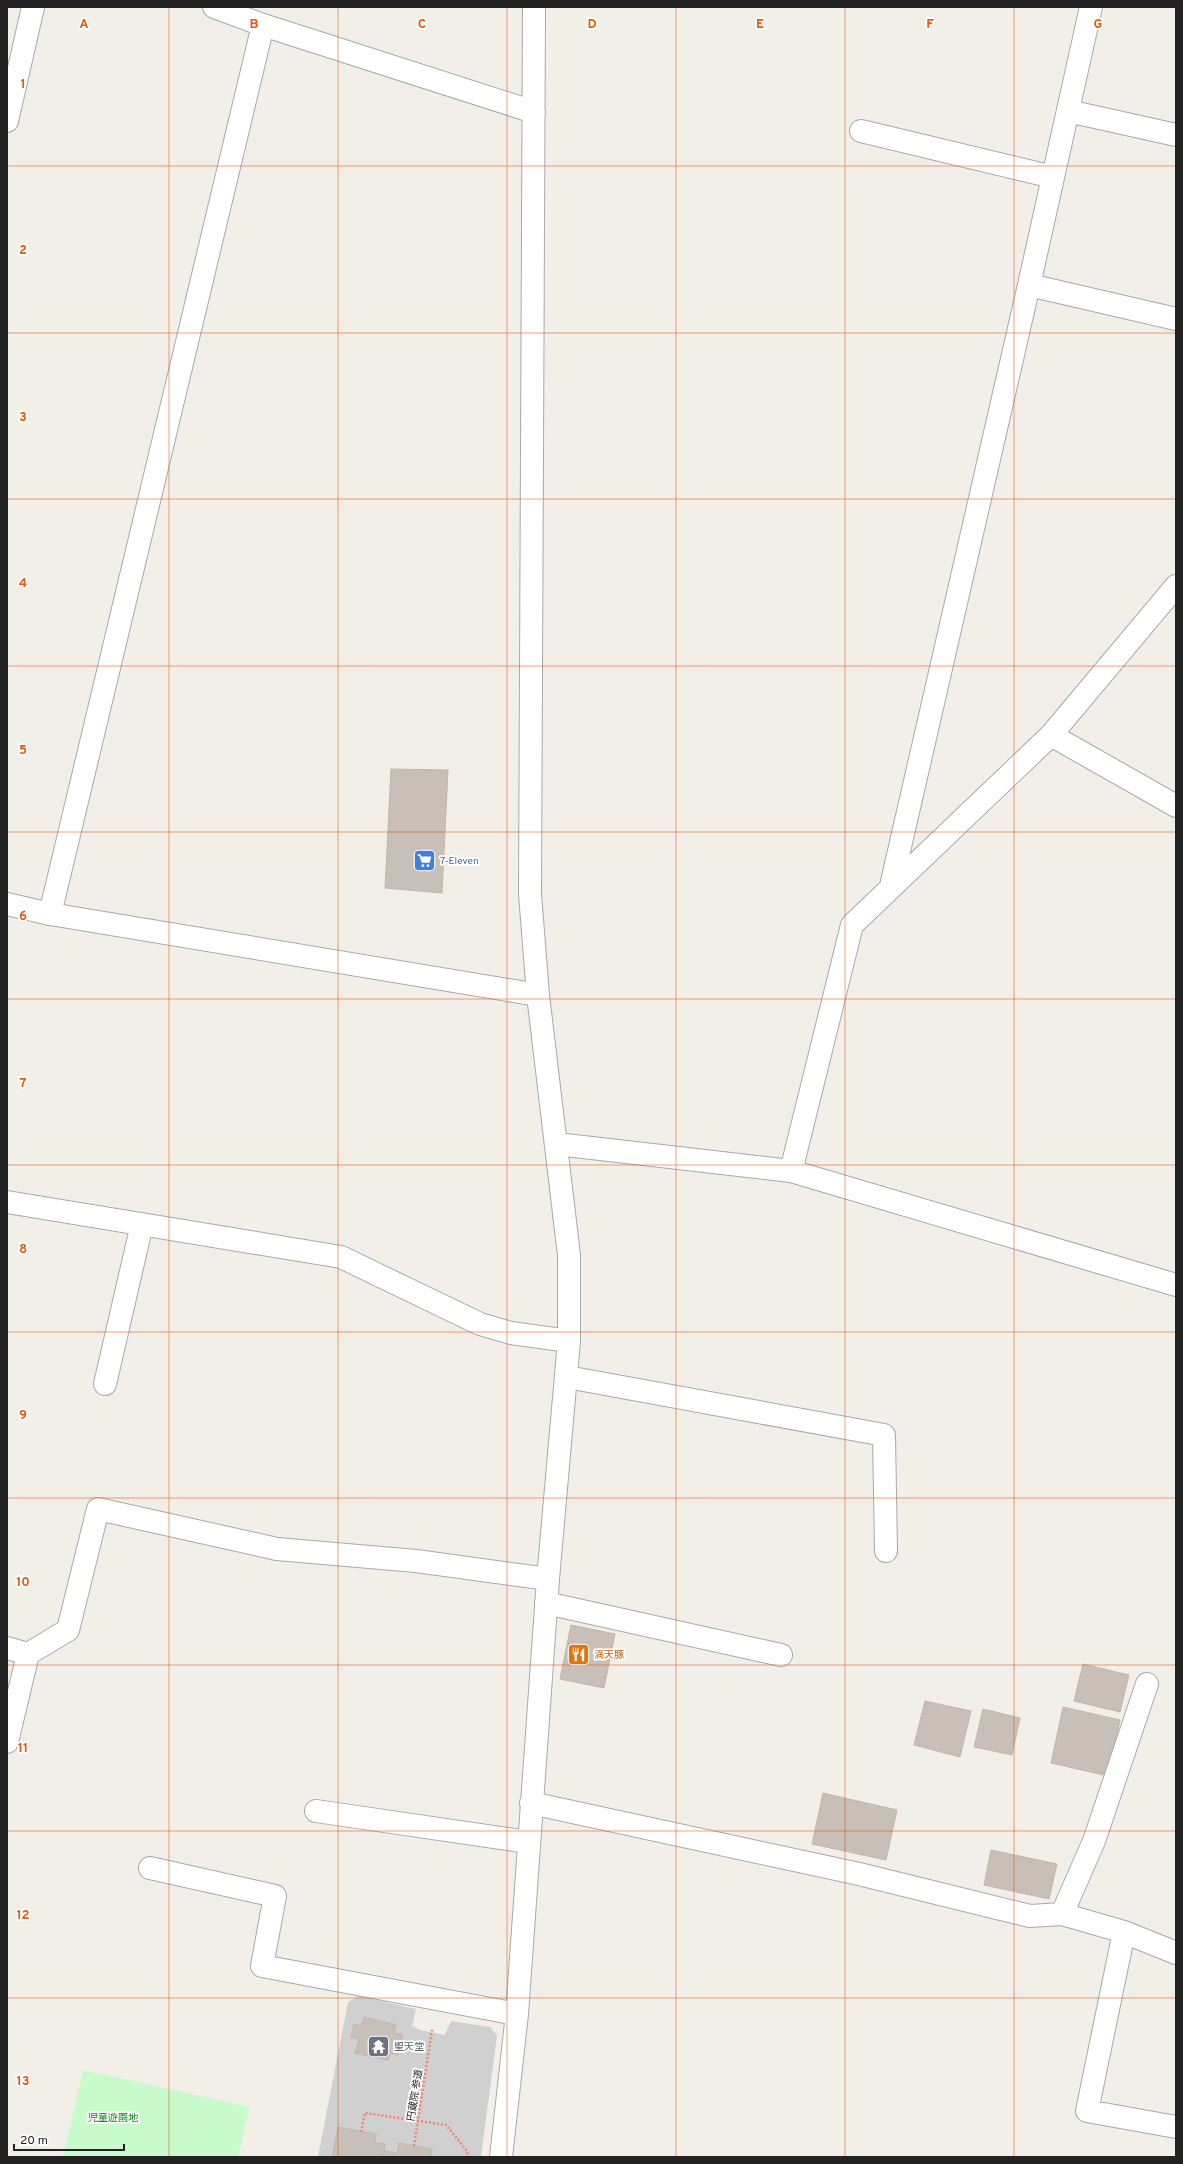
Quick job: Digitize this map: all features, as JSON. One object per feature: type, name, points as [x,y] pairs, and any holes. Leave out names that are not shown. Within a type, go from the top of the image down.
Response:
[{"type":"street","points":[[7,121],[33,7]]},
{"type":"street","points":[[214,7],[263,25],[534,112]]},
{"type":"street","points":[[501,2157],[517,2014],[546,1603],[569,1341],[569,1255],[557,1144],[538,995],[530,894],[534,7]]},
{"type":"street","points":[[891,886],[1029,286],[1091,7]]},
{"type":"street","points":[[50,914],[263,25]]},
{"type":"street","points":[[1068,111],[1176,135]]},
{"type":"street","points":[[861,131],[1053,178]]},
{"type":"street","points":[[1029,286],[1176,319]]},
{"type":"street","points":[[791,1171],[852,925],[891,886],[1052,735],[1176,586]]},
{"type":"street","points":[[1052,735],[1176,806]]},
{"type":"street","points":[[7,904],[50,914],[538,995]]},
{"type":"street","points":[[557,1144],[791,1171],[1176,1286]]},
{"type":"street","points":[[7,1202],[341,1257],[480,1324],[511,1333],[569,1341]]},
{"type":"street","points":[[105,1384],[142,1224]]},
{"type":"street","points":[[567,1377],[884,1435],[886,1551]]},
{"type":"street","points":[[7,1742],[28,1654],[68,1630],[98,1509],[277,1549],[416,1561],[548,1579]]},
{"type":"street","points":[[546,1603],[781,1655]]},
{"type":"street","points":[[7,1648],[28,1654]]},
{"type":"street","points":[[1062,1914],[1094,1842],[1147,1684]]},
{"type":"street","points":[[531,1804],[859,1874],[1030,1916],[1062,1914],[1124,1932],[1176,1953]]},
{"type":"street","points":[[316,1811],[528,1842]]},
{"type":"street","points":[[150,1868],[275,1896],[262,1966],[517,2014]]},
{"type":"street","points":[[1124,1932],[1087,2111],[1176,2127]]},
{"type":"path","name":"円蔵院 参道","points":[[414,2146],[438,1999]]},
{"type":"path","points":[[361,2132],[365,2113],[446,2125],[467,2151],[467,2157]]},
{"type":"shaded area","points":[[359,1996],[416,2009],[412,2026],[420,2030],[445,2035],[451,2021],[490,2027],[497,2035],[481,2157],[318,2157],[348,2002]]},
{"type":"green space","name":"児童遊園地","points":[[83,2070],[250,2107],[238,2157],[63,2157]]},
{"type":"building","points":[[391,769],[448,770],[442,893],[385,888]]},
{"type":"building","points":[[571,1625],[615,1634],[604,1688],[560,1679]]},
{"type":"building","points":[[1083,1664],[1129,1675],[1120,1712],[1074,1701]]},
{"type":"building","points":[[925,1701],[971,1711],[960,1757],[914,1745]]},
{"type":"building","points":[[1063,1707],[1120,1720],[1108,1776],[1051,1763]]},
{"type":"building","points":[[983,1709],[1020,1718],[1012,1755],[974,1747]]},
{"type":"building","points":[[823,1793],[897,1810],[886,1860],[812,1844]]},
{"type":"building","points":[[991,1850],[1057,1864],[1049,1899],[984,1885]]},
{"type":"building","name":"聖天堂","points":[[364,2017],[396,2025],[394,2033],[403,2035],[398,2055],[390,2053],[388,2060],[355,2053],[359,2039],[351,2037],[354,2024],[361,2026]]},
{"type":"building","points":[[338,2127],[376,2134],[375,2143],[385,2144],[383,2157],[332,2157]]},
{"type":"building","points":[[399,2143],[432,2149],[431,2157],[383,2157],[384,2151],[397,2153]]},
{"type":"place","name":"7-Eleven","points":[[424,860]]},
{"type":"place","name":"満天豚","points":[[579,1654]]},
{"type":"place","name":"聖天堂","points":[[379,2046]]}]
